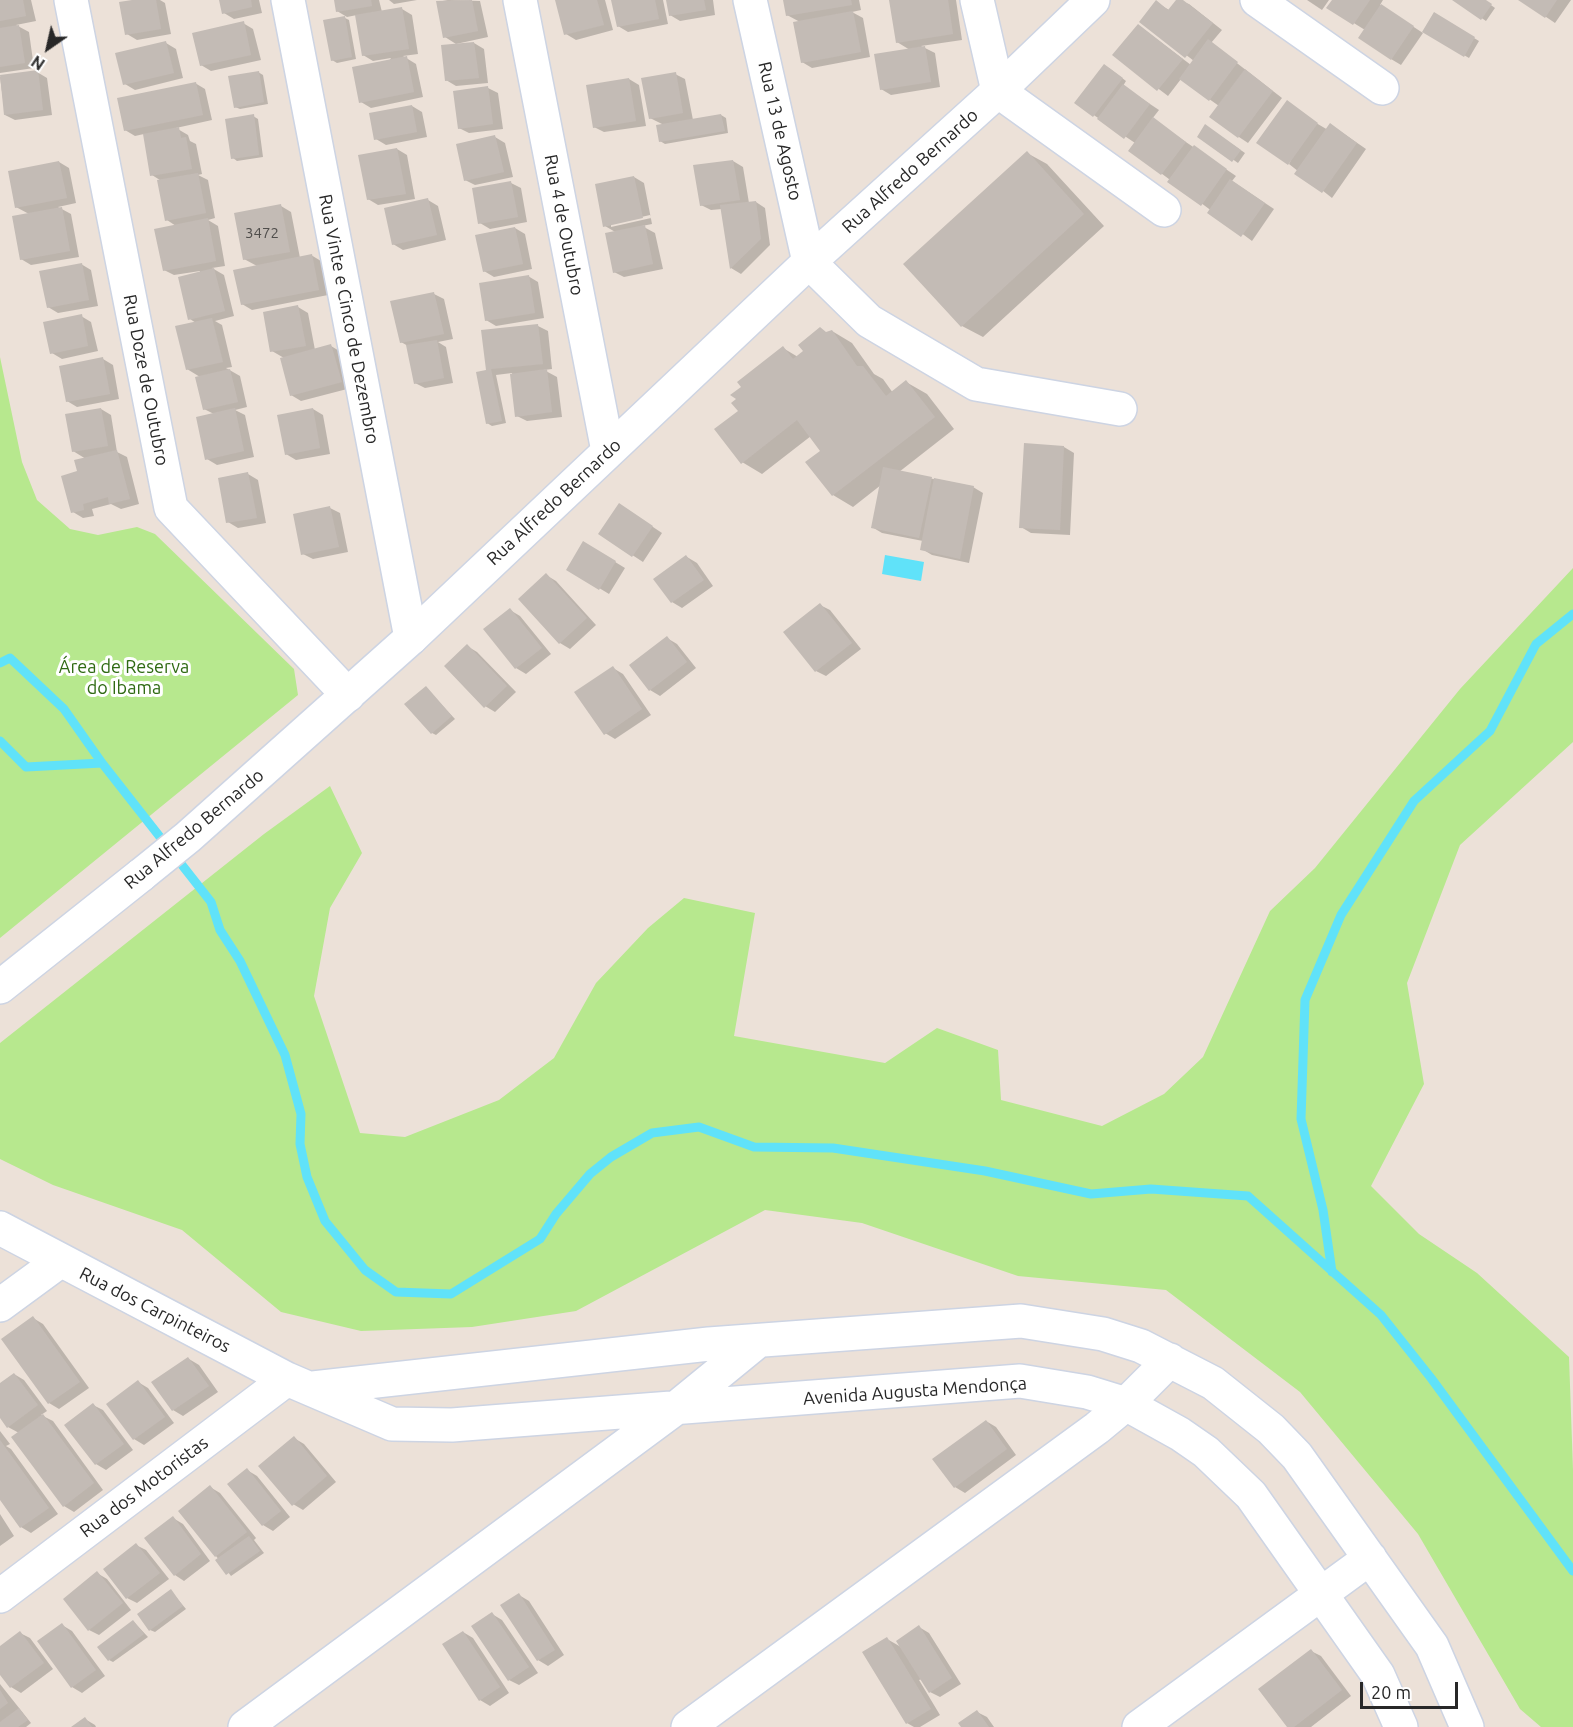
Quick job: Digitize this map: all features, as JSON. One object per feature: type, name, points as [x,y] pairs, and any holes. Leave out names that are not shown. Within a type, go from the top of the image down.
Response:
[{"type":"street","name":"Rua Doze de Outubro","points":[[71,0],[171,508],[348,695]]},
{"type":"street","name":"Rua Vinte e Cinco de Dezembro","points":[[288,0],[411,638]]},
{"type":"street","name":"Rua 4 de Outubro","points":[[520,0],[608,451]]},
{"type":"street","name":"Rua 13 de Agosto","points":[[750,0],[809,262]]},
{"type":"street","points":[[977,0],[998,91],[1164,210]]},
{"type":"street","name":"Rua Alfredo Bernardo","points":[[0,987],[188,837],[348,695],[809,262],[998,91],[1093,0]]},
{"type":"street","points":[[1257,0],[1382,88]]},
{"type":"street","points":[[809,262],[869,321],[976,384],[1120,409]]},
{"type":"street","name":"Rua dos Carpinteiros","points":[[0,1228],[300,1383]]},
{"type":"street","points":[[0,1305],[60,1261]]},
{"type":"street","points":[[300,1383],[758,1341],[1021,1321],[1103,1334],[1141,1346],[1213,1383],[1271,1429],[1319,1485],[1432,1646],[1467,1727]]},
{"type":"street","points":[[245,1727],[676,1408],[758,1341]]},
{"type":"street","points":[[688,1727],[1126,1404],[1170,1360]]},
{"type":"street","name":"Avenida Augusta Mendonça","points":[[300,1383],[392,1424],[452,1425],[1020,1382],[1076,1390],[1126,1404],[1180,1434],[1230,1473],[1271,1520],[1378,1675],[1401,1727]]},
{"type":"street","name":"Rua dos Motoristas","points":[[0,1596],[300,1383]]},
{"type":"street","points":[[1139,1727],[1370,1558]]},
{"type":"green space","name":"Área de Reserva do Ibama","points":[[0,357],[22,462],[37,500],[70,529],[98,535],[137,527],[155,534],[294,669],[298,695],[0,938]]},
{"type":"green space","points":[[1573,568],[1573,742],[1460,845],[1407,983],[1424,1084],[1371,1186],[1419,1234],[1477,1273],[1569,1357],[1573,1470],[1573,1727],[1541,1727],[1520,1709],[1418,1534],[1300,1392],[1166,1290],[1018,1276],[862,1223],[765,1210],[576,1311],[472,1327],[361,1331],[281,1312],[182,1230],[53,1185],[0,1159],[0,1043],[264,834],[330,786],[362,853],[330,908],[314,996],[360,1133],[405,1137],[499,1100],[554,1058],[596,983],[648,928],[684,898],[755,913],[734,1036],[885,1063],[937,1028],[998,1050],[1001,1100],[1102,1126],[1164,1094],[1203,1057],[1270,911],[1315,868],[1460,689]]},
{"type":"water","points":[[885,555],[924,562],[921,581],[882,574]]},
{"type":"building","points":[[0,0],[23,0],[26,16],[0,21]]},
{"type":"building","points":[[156,0],[161,29],[125,35],[119,2]]},
{"type":"building","points":[[219,0],[251,0],[252,7],[222,14]]},
{"type":"building","points":[[334,0],[371,0],[372,6],[336,12]]},
{"type":"building","points":[[472,0],[478,31],[443,38],[436,1]]},
{"type":"building","points":[[555,0],[597,0],[604,25],[564,35]]},
{"type":"building","points":[[611,0],[655,0],[659,19],[617,27]]},
{"type":"building","points":[[666,0],[704,0],[706,10],[669,16]]},
{"type":"building","points":[[783,0],[851,0],[852,5],[786,16]]},
{"type":"building","points":[[889,0],[948,0],[953,34],[896,43]]},
{"type":"building","points":[[1156,0],[1168,10],[1176,0],[1183,0],[1213,23],[1185,58],[1139,22]]},
{"type":"building","points":[[1332,0],[1370,0],[1353,25],[1326,8]]},
{"type":"building","points":[[1452,0],[1486,0],[1492,4],[1481,20]]},
{"type":"building","points":[[1518,0],[1557,0],[1545,18]]},
{"type":"building","points":[[1381,4],[1414,26],[1391,60],[1358,38]]},
{"type":"building","points":[[402,7],[409,49],[362,56],[355,15]]},
{"type":"building","points":[[853,11],[861,52],[801,63],[793,22]]},
{"type":"building","points":[[1434,12],[1475,37],[1464,57],[1422,32]]},
{"type":"building","points":[[345,16],[352,57],[331,61],[323,20]]},
{"type":"building","points":[[244,21],[251,55],[200,66],[192,33]]},
{"type":"building","points":[[1138,24],[1183,59],[1157,91],[1112,55]]},
{"type":"building","points":[[19,25],[25,63],[0,67],[0,28]]},
{"type":"building","points":[[1208,39],[1238,62],[1209,101],[1179,79]]},
{"type":"building","points":[[166,41],[174,73],[123,85],[115,53]]},
{"type":"building","points":[[474,42],[479,78],[445,81],[441,45]]},
{"type":"building","points":[[925,46],[931,82],[880,90],[874,54]]},
{"type":"building","points":[[407,56],[414,92],[359,103],[352,67]]},
{"type":"building","points":[[1104,64],[1123,78],[1093,117],[1074,103]]},
{"type":"building","points":[[1245,69],[1273,91],[1238,138],[1209,117]]},
{"type":"building","points":[[38,70],[43,110],[4,115],[0,75]]},
{"type":"building","points":[[259,71],[264,102],[234,108],[228,76]]},
{"type":"building","points":[[676,72],[683,113],[649,119],[641,78]]},
{"type":"building","points":[[629,78],[636,121],[593,128],[586,85]]},
{"type":"building","points":[[196,82],[203,115],[124,131],[117,98]]},
{"type":"building","points":[[1123,84],[1150,104],[1124,139],[1097,119]]},
{"type":"building","points":[[488,86],[493,124],[458,129],[453,91]]},
{"type":"building","points":[[1287,100],[1318,123],[1288,165],[1256,143]]},
{"type":"building","points":[[412,105],[417,132],[374,140],[369,113]]},
{"type":"building","points":[[254,114],[259,155],[231,159],[225,119]]},
{"type":"building","points":[[721,114],[725,131],[659,142],[656,125]]},
{"type":"building","points":[[1153,117],[1186,142],[1161,175],[1128,151]]},
{"type":"building","points":[[1330,123],[1357,143],[1322,193],[1294,174]]},
{"type":"building","points":[[1205,124],[1241,150],[1232,162],[1197,137]]},
{"type":"building","points":[[179,127],[181,138],[186,137],[192,169],[150,176],[143,134]]},
{"type":"building","points":[[495,135],[504,172],[464,181],[456,144]]},
{"type":"building","points":[[1194,145],[1227,169],[1201,206],[1167,182]]},
{"type":"building","points":[[397,148],[406,194],[367,200],[358,155]]},
{"type":"building","points":[[1027,151],[1084,214],[961,327],[903,264]]},
{"type":"building","points":[[733,160],[740,200],[700,206],[693,165]]},
{"type":"building","points":[[59,161],[67,198],[15,208],[8,171]]},
{"type":"building","points":[[198,173],[206,213],[165,221],[157,180]]},
{"type":"building","points":[[634,176],[643,218],[603,227],[595,184]]},
{"type":"building","points":[[1230,179],[1265,203],[1241,237],[1207,213]]},
{"type":"building","points":[[511,181],[518,217],[478,224],[472,188]]},
{"type":"building","points":[[428,198],[437,235],[392,245],[384,208]]},
{"type":"building","points":[[756,201],[761,239],[730,269],[720,205]]},
{"type":"building","points":[[281,204],[290,252],[243,260],[234,213]]},
{"type":"building","points":[[62,207],[70,251],[20,260],[12,216]]},
{"type":"building","points":[[208,218],[216,261],[163,271],[154,229]]},
{"type":"building","points":[[645,225],[653,264],[613,273],[605,233]]},
{"type":"building","points":[[515,227],[523,264],[483,272],[475,235]]},
{"type":"building","points":[[312,254],[319,290],[241,305],[233,270]]},
{"type":"building","points":[[82,263],[89,300],[47,308],[39,271]]},
{"type":"building","points":[[214,268],[225,311],[188,320],[178,277]]},
{"type":"building","points":[[529,275],[535,313],[485,321],[479,283]]},
{"type":"building","points":[[434,292],[444,334],[400,343],[390,301]]},
{"type":"building","points":[[298,305],[306,346],[270,352],[263,312]]},
{"type":"building","points":[[82,314],[88,346],[50,354],[43,322]]},
{"type":"building","points":[[212,318],[223,362],[186,370],[175,326]]},
{"type":"building","points":[[538,324],[543,364],[491,369],[502,421],[486,424],[476,372],[486,370],[481,330]]},
{"type":"building","points":[[820,327],[826,332],[832,330],[857,366],[863,366],[886,396],[906,380],[935,417],[832,496],[805,462],[820,451],[797,420],[741,464],[714,429],[738,411],[731,403],[736,399],[730,395],[741,387],[737,382],[783,346],[793,359],[803,351],[798,345]]},
{"type":"building","points":[[437,340],[444,378],[414,384],[406,345]]},
{"type":"building","points":[[331,344],[342,382],[290,396],[280,358]]},
{"type":"building","points":[[103,357],[110,394],[66,402],[59,366]]},
{"type":"building","points":[[230,369],[238,402],[203,410],[195,377]]},
{"type":"building","points":[[547,369],[552,412],[515,417],[510,374]]},
{"type":"building","points":[[101,408],[108,446],[72,452],[65,414]]},
{"type":"building","points":[[235,408],[244,451],[205,460],[196,417]]},
{"type":"building","points":[[313,408],[320,448],[285,455],[277,415]]},
{"type":"building","points":[[1024,443],[1064,446],[1060,530],[1019,528]]},
{"type":"building","points":[[117,450],[130,499],[109,504],[108,497],[83,504],[84,510],[71,513],[61,476],[77,471],[74,460]]},
{"type":"building","points":[[883,467],[932,477],[919,538],[871,528]]},
{"type":"building","points":[[248,472],[257,518],[226,523],[218,478]]},
{"type":"building","points":[[934,478],[974,486],[960,559],[920,550]]},
{"type":"building","points":[[619,503],[653,526],[632,557],[598,534]]},
{"type":"building","points":[[330,506],[339,547],[301,555],[293,514]]},
{"type":"building","points":[[583,541],[616,561],[599,590],[566,570]]},
{"type":"building","points":[[686,555],[704,580],[671,603],[653,579]]},
{"type":"building","points":[[546,573],[587,618],[559,644],[518,599]]},
{"type":"building","points":[[820,603],[852,643],[815,672],[783,632]]},
{"type":"building","points":[[510,608],[542,648],[515,669],[483,629]]},
{"type":"building","points":[[667,636],[687,662],[649,691],[629,665]]},
{"type":"building","points":[[467,644],[507,686],[484,708],[444,666]]},
{"type":"building","points":[[613,666],[642,709],[604,735],[574,692]]},
{"type":"building","points":[[426,686],[452,716],[431,734],[404,704]]},
{"type":"building","points":[[33,1316],[80,1382],[48,1404],[1,1339]]},
{"type":"building","points":[[188,1357],[209,1386],[172,1411],[151,1382]]},
{"type":"building","points":[[14,1373],[38,1405],[7,1428],[0,1418],[0,1383]]},
{"type":"building","points":[[138,1380],[165,1417],[133,1440],[106,1404]]},
{"type":"building","points":[[93,1403],[124,1444],[95,1465],[64,1425]]},
{"type":"building","points":[[43,1414],[94,1483],[63,1507],[11,1437]]},
{"type":"building","points":[[986,1420],[1007,1449],[954,1488],[932,1459]]},
{"type":"building","points":[[294,1436],[327,1476],[292,1506],[258,1466]]},
{"type":"building","points":[[0,1440],[49,1508],[20,1528],[0,1500]]},
{"type":"building","points":[[247,1468],[281,1511],[262,1526],[227,1484]]},
{"type":"building","points":[[210,1485],[247,1532],[215,1557],[178,1511]]},
{"type":"building","points":[[173,1516],[201,1554],[174,1576],[144,1538]]},
{"type":"building","points":[[249,1536],[260,1551],[226,1575],[215,1560]]},
{"type":"building","points":[[136,1543],[160,1573],[126,1599],[103,1569]]},
{"type":"building","points":[[97,1571],[123,1603],[88,1631],[63,1599]]},
{"type":"building","points":[[171,1589],[183,1606],[149,1631],[137,1614]]},
{"type":"building","points":[[519,1593],[555,1650],[537,1661],[500,1605]]},
{"type":"building","points":[[492,1612],[529,1667],[508,1681],[471,1626]]},
{"type":"building","points":[[133,1620],[144,1634],[108,1661],[97,1647]]},
{"type":"building","points":[[62,1623],[96,1670],[71,1688],[37,1641]]},
{"type":"building","points":[[919,1625],[952,1678],[929,1693],[896,1641]]},
{"type":"building","points":[[20,1631],[44,1663],[10,1688],[0,1675],[0,1646]]},
{"type":"building","points":[[463,1631],[500,1687],[479,1701],[442,1644]]},
{"type":"building","points":[[887,1637],[931,1709],[906,1724],[862,1652]]},
{"type":"building","points":[[1311,1649],[1342,1690],[1294,1727],[1287,1727],[1258,1689]]},
{"type":"building","points":[[0,1690],[8,1703],[0,1709]]},
{"type":"building","points":[[19,1708],[28,1720],[18,1727],[0,1727],[0,1722]]},
{"type":"building","points":[[977,1710],[989,1727],[961,1727],[958,1723]]},
{"type":"building","points":[[85,1717],[92,1727],[71,1727]]},
{"type":"waterway","points":[[1332,1272],[1323,1210],[1301,1119],[1305,1000],[1341,915],[1414,801],[1490,731],[1536,644],[1573,614]]},
{"type":"waterway","points":[[0,663],[10,658],[64,709],[102,763]]},
{"type":"waterway","points":[[0,741],[26,767],[102,763],[211,902],[220,930],[240,961],[285,1055],[301,1114],[300,1144],[307,1177],[325,1221],[365,1270],[396,1292],[451,1294],[540,1239],[556,1214],[590,1174],[611,1157],[652,1133],[699,1127],[754,1147],[833,1148],[985,1171],[1091,1194],[1151,1189],[1248,1196],[1381,1315],[1431,1378],[1573,1571]]}]
